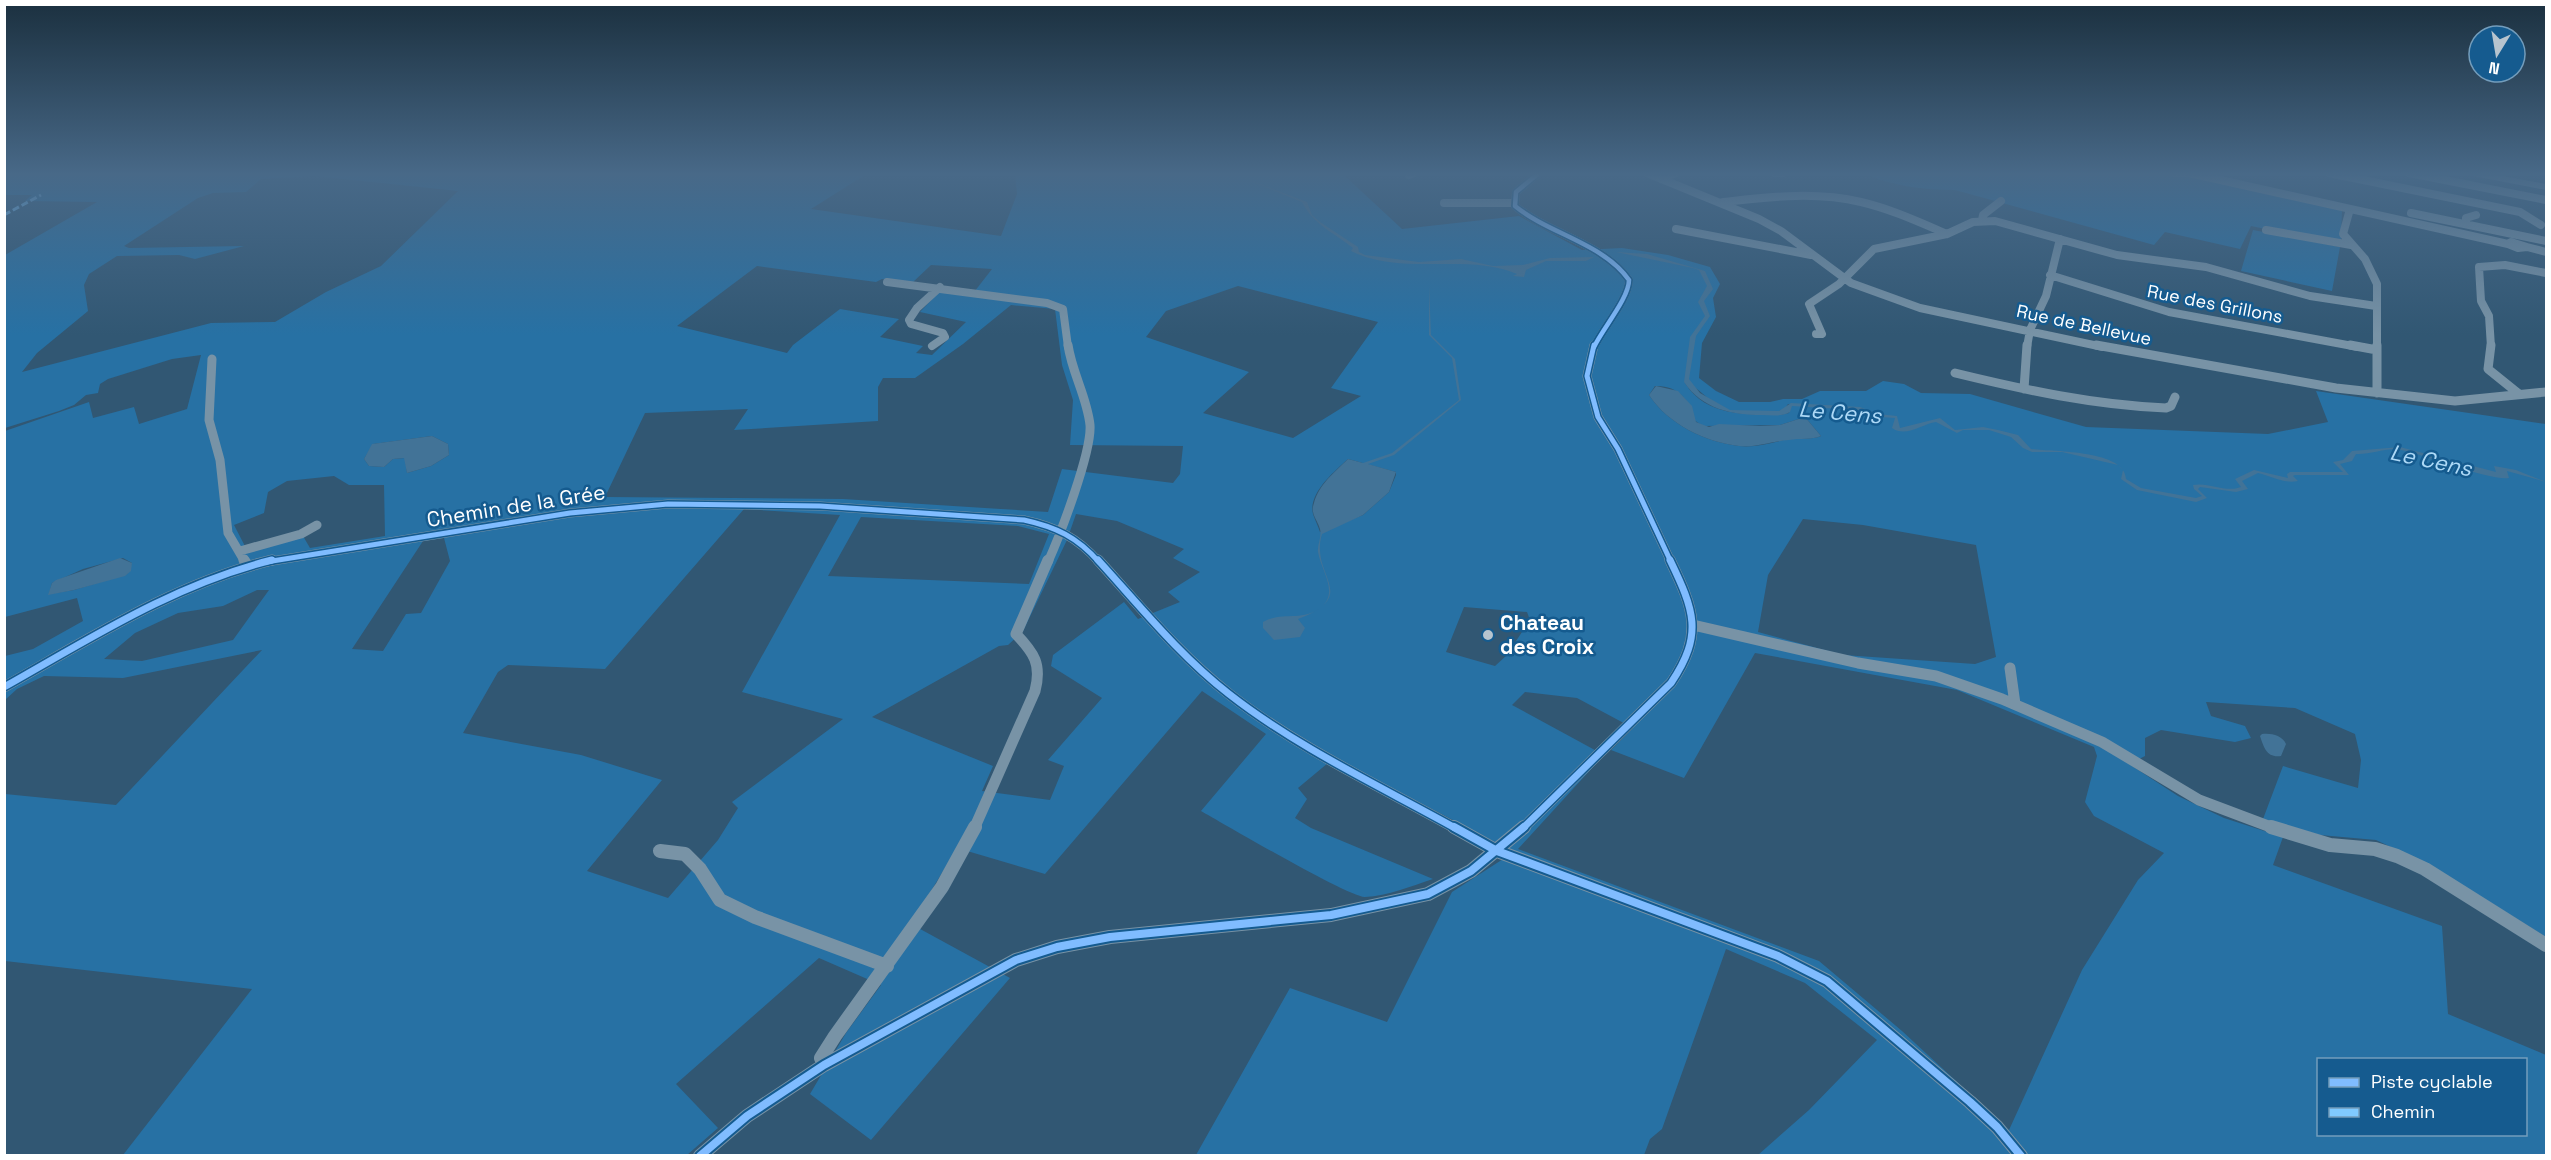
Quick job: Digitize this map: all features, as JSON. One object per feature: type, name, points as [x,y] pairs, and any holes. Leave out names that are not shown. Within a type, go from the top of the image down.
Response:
[{"type":"street","points":[[700,1155],[747,1116],[824,1065],[1016,960],[1057,947],[1110,938],[1331,915],[1428,894],[1471,872],[1497,851],[1671,683],[1685,662],[1693,638],[1693,625],[1683,587],[1618,449],[1598,417],[1587,376],[1591,352],[1603,327],[1623,300],[1630,282],[1624,271],[1568,235],[1549,227]]},
{"type":"street","name":"Rue de Bellevue","points":[[1773,227],[1845,279],[1871,292],[1920,308],[2238,373],[2377,393],[2477,401],[2547,392]]},
{"type":"street","points":[[1929,227],[1947,234]]},
{"type":"street","points":[[1816,334],[1822,334],[1809,304],[1845,279],[1874,249],[1947,234],[1964,227]]},
{"type":"street","points":[[2020,227],[2135,258],[2215,269],[2318,298],[2376,306]]},
{"type":"street","points":[[2345,227],[2343,234],[2365,259],[2377,284],[2377,393]]},
{"type":"street","points":[[2437,227],[2547,252]]},
{"type":"street","points":[[2474,227],[2518,244],[2547,241]]},
{"type":"street","points":[[2520,267],[2518,244],[2525,227]]},
{"type":"street","points":[[1676,229],[1814,256]]},
{"type":"street","points":[[2266,230],[2351,245]]},
{"type":"street","points":[[2024,389],[2026,351],[2030,330],[2046,296],[2060,239]]},
{"type":"street","points":[[2519,394],[2488,369],[2492,336],[2489,316],[2481,301],[2479,267],[2491,264],[2547,273]]},
{"type":"street","name":"Rue des Grillons","points":[[2050,275],[2169,312],[2377,350]]},
{"type":"street","points":[[824,1065],[821,1058],[837,1030],[887,966],[943,885],[973,829],[1030,707],[1038,677],[1038,662],[1016,634],[1062,529],[1090,428],[1086,404],[1070,358],[1063,309],[1047,303],[887,282]]},
{"type":"street","points":[[932,346],[945,337],[943,333],[911,324],[909,320],[917,308],[938,289]]},
{"type":"street","points":[[212,358],[209,420],[220,460],[228,533],[248,566]]},
{"type":"street","points":[[1955,373],[2055,397],[2121,406],[2166,408],[2171,406],[2175,397]]},
{"type":"street","name":"Chemin de la Grée","points":[[4,687],[182,592],[248,566],[335,548],[615,507],[776,503],[1024,520],[1062,529]]},
{"type":"street","points":[[240,551],[301,534],[317,525]]},
{"type":"street","points":[[1062,529],[1085,546],[1185,656],[1229,694],[1290,736],[1497,851],[1778,956],[1827,981],[1970,1102],[1997,1127],[2021,1155]]},
{"type":"street","points":[[1693,625],[1858,663],[1936,676],[2015,704],[2102,742],[2199,800],[2247,820],[2330,845],[2375,849],[2397,856],[2425,869],[2547,945]]},
{"type":"street","points":[[2010,668],[2015,704]]},
{"type":"street","points":[[660,851],[685,854],[700,869],[720,900],[755,917],[887,966]]},
{"type":"shaded area","points":[[53,227],[153,227],[124,246],[129,248],[244,246],[195,259],[179,255],[117,256],[89,274],[84,285],[88,311],[37,353],[22,372],[211,323],[275,322],[326,292],[381,266],[421,227],[939,227],[1001,236],[1004,227],[1400,227],[1402,229],[1540,227],[1582,250],[1622,248],[1668,255],[1710,267],[1720,284],[1713,298],[1716,317],[1702,343],[1699,378],[1716,391],[1739,402],[1802,399],[1820,391],[1866,391],[1883,381],[1904,384],[1921,393],[1970,394],[2086,427],[2268,434],[2328,422],[2316,391],[2546,424],[2546,937],[2431,866],[2376,840],[2320,835],[2263,819],[2283,766],[2358,788],[2361,760],[2355,734],[2295,708],[2206,702],[2211,716],[2245,726],[2251,738],[2235,742],[2161,730],[2145,738],[2145,756],[2129,764],[2178,796],[2224,818],[2283,837],[2273,865],[2442,926],[2448,1014],[2546,1055],[2546,1155],[1758,1155],[1809,1110],[1877,1040],[1805,983],[1726,949],[1662,1129],[1650,1139],[1644,1155],[1196,1155],[1290,988],[1387,1022],[1452,892],[1514,852],[1334,758],[1298,788],[1307,799],[1295,818],[1311,828],[1433,879],[1391,893],[1365,897],[1336,886],[1201,811],[1266,734],[1202,691],[1045,874],[957,848],[911,924],[1010,978],[871,1140],[810,1094],[846,1033],[881,985],[819,958],[676,1084],[718,1128],[687,1155],[123,1155],[252,989],[5,961],[5,794],[116,805],[262,650],[123,678],[44,676],[17,689],[5,700],[5,656],[33,649],[83,621],[77,598],[5,617],[5,431],[89,402],[93,418],[134,407],[139,424],[187,409],[201,355],[172,359],[108,379],[100,384],[98,393],[86,395],[74,405],[5,428],[5,255]],"holes":[[[931,265],[992,269],[971,296],[939,292],[920,312],[966,322],[932,355],[916,353],[923,346],[880,337],[899,319],[840,309],[793,345],[787,353],[677,326],[757,266],[876,282],[882,279],[912,283]],[[1238,286],[1378,322],[1331,388],[1361,396],[1293,438],[1203,413],[1249,372],[1146,337],[1166,311]],[[1011,305],[1055,309],[1062,365],[1073,400],[1070,445],[1183,446],[1180,474],[1173,483],[1062,469],[1048,512],[843,499],[605,497],[645,413],[748,409],[734,430],[878,421],[878,387],[883,378],[915,378],[963,344]],[[1685,383],[1720,407],[1733,411],[1779,411],[1784,410],[1788,404],[1800,406],[1791,406],[1789,413],[1780,415],[1728,411],[1704,402]],[[1655,386],[1670,388],[1682,395],[1690,406],[1694,420],[1703,426],[1780,425],[1805,417],[1821,436],[1739,446],[1701,436],[1666,415],[1649,395]],[[432,436],[448,444],[449,455],[431,466],[407,473],[405,458],[393,459],[384,467],[369,466],[364,459],[373,444]],[[1348,459],[1396,472],[1396,475],[1389,492],[1363,515],[1320,532],[1313,514],[1314,498],[1336,470]],[[334,476],[349,485],[384,485],[385,536],[310,548],[303,536],[248,552],[234,525],[264,513],[268,492],[287,481]],[[744,509],[840,515],[742,692],[843,719],[732,802],[738,808],[718,840],[668,898],[587,871],[662,780],[581,755],[463,733],[498,672],[508,665],[605,669]],[[1076,514],[1117,521],[1184,549],[1173,558],[1200,572],[1168,592],[1180,602],[1138,619],[1124,602],[1053,655],[1051,666],[1102,698],[1048,760],[1064,766],[1050,800],[982,791],[993,766],[872,717],[999,646],[1008,645],[1023,631],[1067,540]],[[861,517],[1018,526],[1049,534],[1029,584],[828,576]],[[1803,519],[1863,525],[1976,545],[1996,657],[1975,664],[1843,655],[1758,632],[1768,575]],[[444,538],[450,561],[421,613],[406,614],[383,651],[352,649],[423,541]],[[123,558],[132,563],[127,574],[74,590],[49,594],[52,583],[83,569]],[[257,590],[269,590],[233,640],[142,661],[104,659],[135,633],[178,613],[223,606]],[[1464,607],[1527,612],[1530,620],[1506,656],[1495,666],[1446,652]],[[1755,653],[1957,690],[2094,747],[2097,756],[2085,802],[2094,816],[2164,853],[2138,880],[2082,970],[2009,1130],[1902,1031],[1819,961],[1518,849],[1604,755],[1512,705],[1525,692],[1577,698],[1633,728],[1611,750],[1684,778]]]},
{"type":"shaded area","points":[[1325,227],[1358,247],[1359,252],[1365,255],[1419,262],[1461,259],[1493,266],[1523,265],[1550,258],[1594,257],[1586,261],[1546,261],[1526,270],[1524,277],[1513,276],[1517,274],[1497,268],[1477,265],[1413,264],[1371,259],[1351,251],[1353,248]]},
{"type":"shaded area","points":[[2089,227],[2250,227],[2240,249],[2165,232],[2154,245]]},
{"type":"shaded area","points":[[2256,227],[2341,227],[2341,241],[2332,243]]},
{"type":"shaded area","points":[[2253,230],[2340,247],[2332,291],[2241,271]]},
{"type":"shaded area","points":[[1616,252],[1647,254],[1705,271],[1713,289],[1704,301],[1710,316],[1696,336],[1689,379],[1700,393],[1730,410],[1779,411],[1791,403],[1860,407],[1878,414],[1897,416],[1900,428],[1940,418],[1955,430],[1983,427],[1998,430],[2018,435],[2031,449],[2087,454],[2117,465],[2062,452],[2032,452],[2023,448],[2011,437],[1989,430],[1963,430],[1957,433],[1936,422],[1908,431],[1897,431],[1892,428],[1895,418],[1880,417],[1858,410],[1792,406],[1790,412],[1783,415],[1751,415],[1718,409],[1700,399],[1684,382],[1690,337],[1705,316],[1698,302],[1707,286],[1699,270]]},
{"type":"shaded area","points":[[1429,285],[1431,335],[1455,359],[1461,400],[1394,455],[1368,464],[1396,472],[1389,492],[1363,515],[1322,534],[1320,549],[1329,583],[1329,596],[1328,582],[1318,552],[1320,529],[1313,510],[1320,490],[1348,459],[1363,463],[1392,453],[1459,400],[1452,358],[1429,335]]},
{"type":"shaded area","points":[[1656,386],[1678,391],[1692,406],[1696,422],[1709,427],[1719,424],[1780,425],[1805,417],[1821,436],[1758,445],[1726,444],[1688,430],[1666,415],[1649,395]]},
{"type":"shaded area","points":[[432,436],[448,444],[449,455],[431,466],[407,473],[404,458],[393,459],[384,467],[369,466],[364,459],[372,444]]},
{"type":"shaded area","points":[[2400,447],[2496,472],[2494,466],[2516,470],[2546,482],[2507,471],[2509,478],[2488,476],[2401,450],[2390,450],[2356,454],[2352,461],[2340,464],[2349,475],[2295,475],[2293,476],[2298,481],[2293,482],[2258,473],[2242,481],[2248,489],[2236,492],[2200,487],[2198,489],[2207,498],[2196,502],[2137,490],[2121,479],[2123,470],[2126,479],[2141,488],[2196,498],[2202,496],[2193,485],[2235,489],[2241,487],[2235,479],[2254,470],[2288,478],[2287,474],[2290,472],[2343,472],[2333,462],[2343,460],[2352,451]]},
{"type":"shaded area","points":[[120,558],[132,563],[131,571],[125,576],[48,595],[52,583],[56,580]]},
{"type":"shaded area","points":[[1311,613],[1298,619],[1305,628],[1300,637],[1274,640],[1263,628],[1263,622],[1270,619]]},
{"type":"shaded area","points":[[2262,734],[2282,738],[2286,744],[2281,756],[2269,754],[2260,736]]},
{"type":"cycle path","points":[[700,1156],[747,1116],[824,1065],[1016,960],[1057,947],[1110,937],[1331,915],[1428,894],[1471,871],[1520,831],[1671,683],[1685,662],[1693,638],[1690,608],[1683,587],[1618,449],[1598,417],[1587,376],[1591,352],[1603,327],[1623,300],[1629,288],[1629,280],[1622,270],[1610,261],[1547,227]]},
{"type":"cycle path","points":[[4,687],[138,612],[193,585],[245,567],[323,550],[452,533],[570,513],[668,504],[820,506],[1033,522],[1049,526],[1078,540],[1185,656],[1229,694],[1290,736],[1497,851],[1778,956],[1827,981],[1970,1102],[1997,1127],[2021,1156]]},
{"type":"place","name":"Chateau des Croix","points":[[1488,635]]},
{"type":"water label","name":"Le Cens","points":[[1840,412]]},
{"type":"water label","name":"Le Cens","points":[[2431,460]]}]
